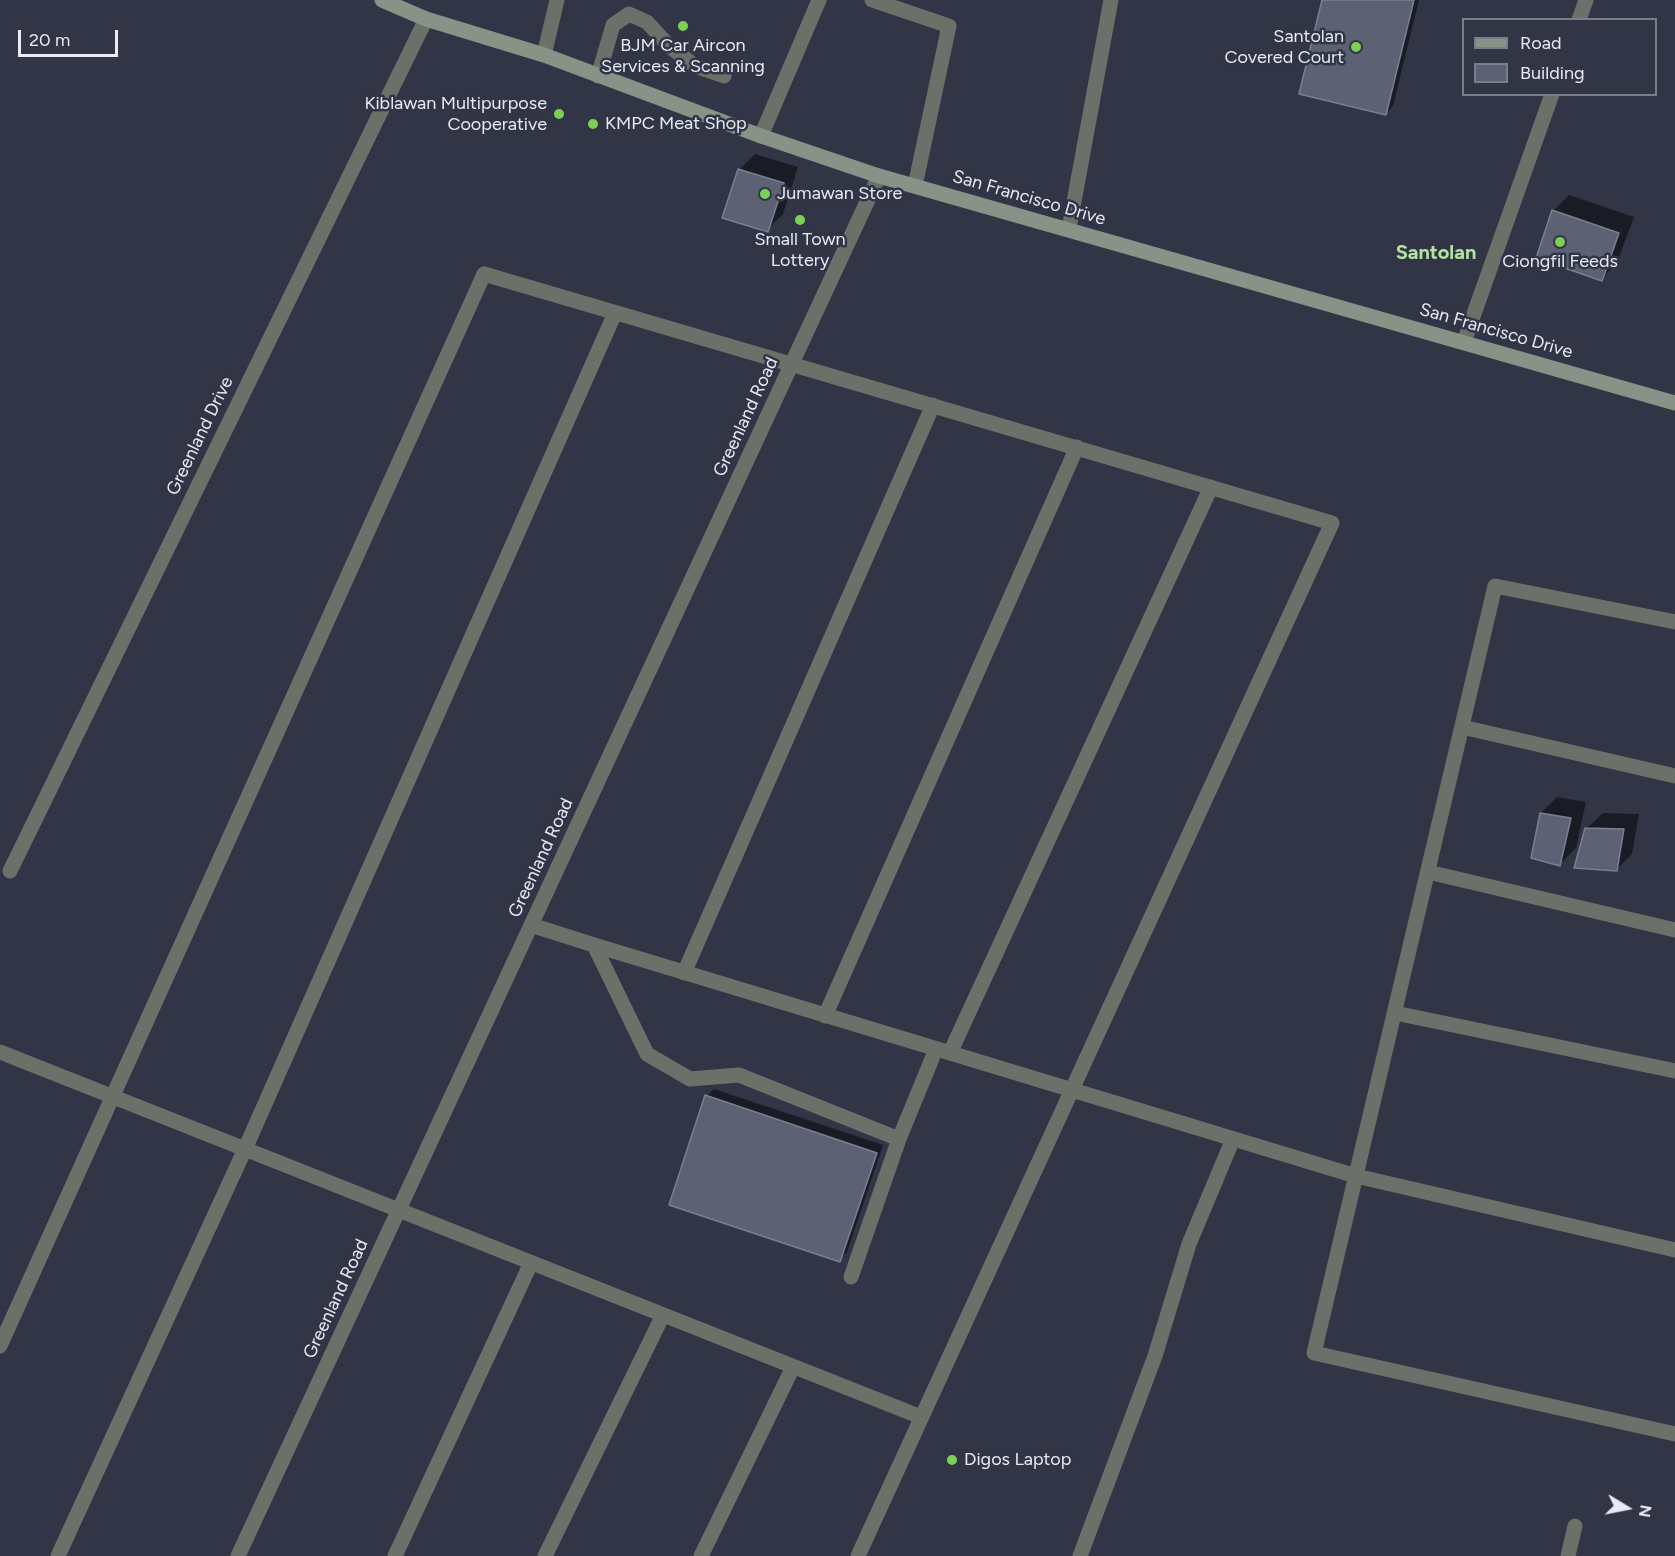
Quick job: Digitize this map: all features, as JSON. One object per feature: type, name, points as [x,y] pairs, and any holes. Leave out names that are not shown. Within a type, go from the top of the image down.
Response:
[{"type":"street","name":"San Francisco Drive","points":[[382,0],[426,20],[544,56],[761,136],[879,176],[1675,403]]},
{"type":"street","points":[[544,56],[557,0]]},
{"type":"street","points":[[761,136],[819,0]]},
{"type":"street","points":[[872,0],[949,26],[915,186]]},
{"type":"street","points":[[1069,230],[1111,0]]},
{"type":"street","points":[[1579,18],[1582,1]]},
{"type":"street","points":[[598,76],[613,25],[629,14],[647,22],[669,46],[695,66],[724,75]]},
{"type":"street","name":"Greenland Drive","points":[[10,871],[426,20]]},
{"type":"street","points":[[1464,342],[1551,96]]},
{"type":"street","name":"Greenland Road","points":[[238,1556],[879,176]]},
{"type":"street","points":[[0,1346],[484,274],[1332,523],[858,1556]]},
{"type":"street","points":[[58,1556],[245,1149],[615,313]]},
{"type":"street","points":[[684,973],[933,405]]},
{"type":"street","points":[[825,1016],[1077,447]]},
{"type":"street","points":[[851,1277],[899,1138],[943,1051],[1211,487]]},
{"type":"street","points":[[1675,622],[1495,586],[1314,1353],[1675,1434]]},
{"type":"street","points":[[1462,727],[1675,776]]},
{"type":"street","points":[[1428,872],[1675,930]]},
{"type":"street","points":[[531,925],[1356,1176],[1675,1250]]},
{"type":"street","points":[[594,945],[647,1054],[690,1079],[739,1075],[899,1138]]},
{"type":"street","points":[[1395,1013],[1675,1071]]},
{"type":"street","points":[[0,1052],[921,1418]]},
{"type":"street","points":[[1080,1556],[1155,1356],[1189,1244],[1233,1139]]},
{"type":"street","points":[[395,1556],[531,1263]]},
{"type":"street","points":[[545,1556],[663,1315]]},
{"type":"street","points":[[701,1556],[793,1367]]},
{"type":"street","points":[[1568,1556],[1575,1526]]},
{"type":"building","name":"Santolan Covered Court","points":[[1322,0],[1414,0],[1386,115],[1299,94]]},
{"type":"building","points":[[738,169],[784,183],[768,232],[722,218]]},
{"type":"building","points":[[1552,210],[1619,233],[1602,281],[1536,258]]},
{"type":"building","points":[[1540,813],[1571,818],[1560,866],[1531,858]]},
{"type":"building","points":[[1585,828],[1624,829],[1617,871],[1574,868]]},
{"type":"building","points":[[705,1095],[877,1153],[840,1262],[669,1205]]},
{"type":"place","name":"BJM Car Aircon Services & Scanning","points":[[683,26]]},
{"type":"place","name":"Santolan Covered Court","points":[[1356,47]]},
{"type":"place","name":"Kiblawan Multipurpose Cooperative","points":[[559,114]]},
{"type":"place","name":"KMPC Meat Shop","points":[[593,124]]},
{"type":"place","name":"Jumawan Store","points":[[765,194]]},
{"type":"place","name":"Small Town Lottery","points":[[800,220]]},
{"type":"place","name":"Ciongfil Feeds","points":[[1560,242]]},
{"type":"place","name":"Digos Laptop","points":[[952,1460]]},
{"type":"district","name":"Santolan","points":[[1436,253]]}]
